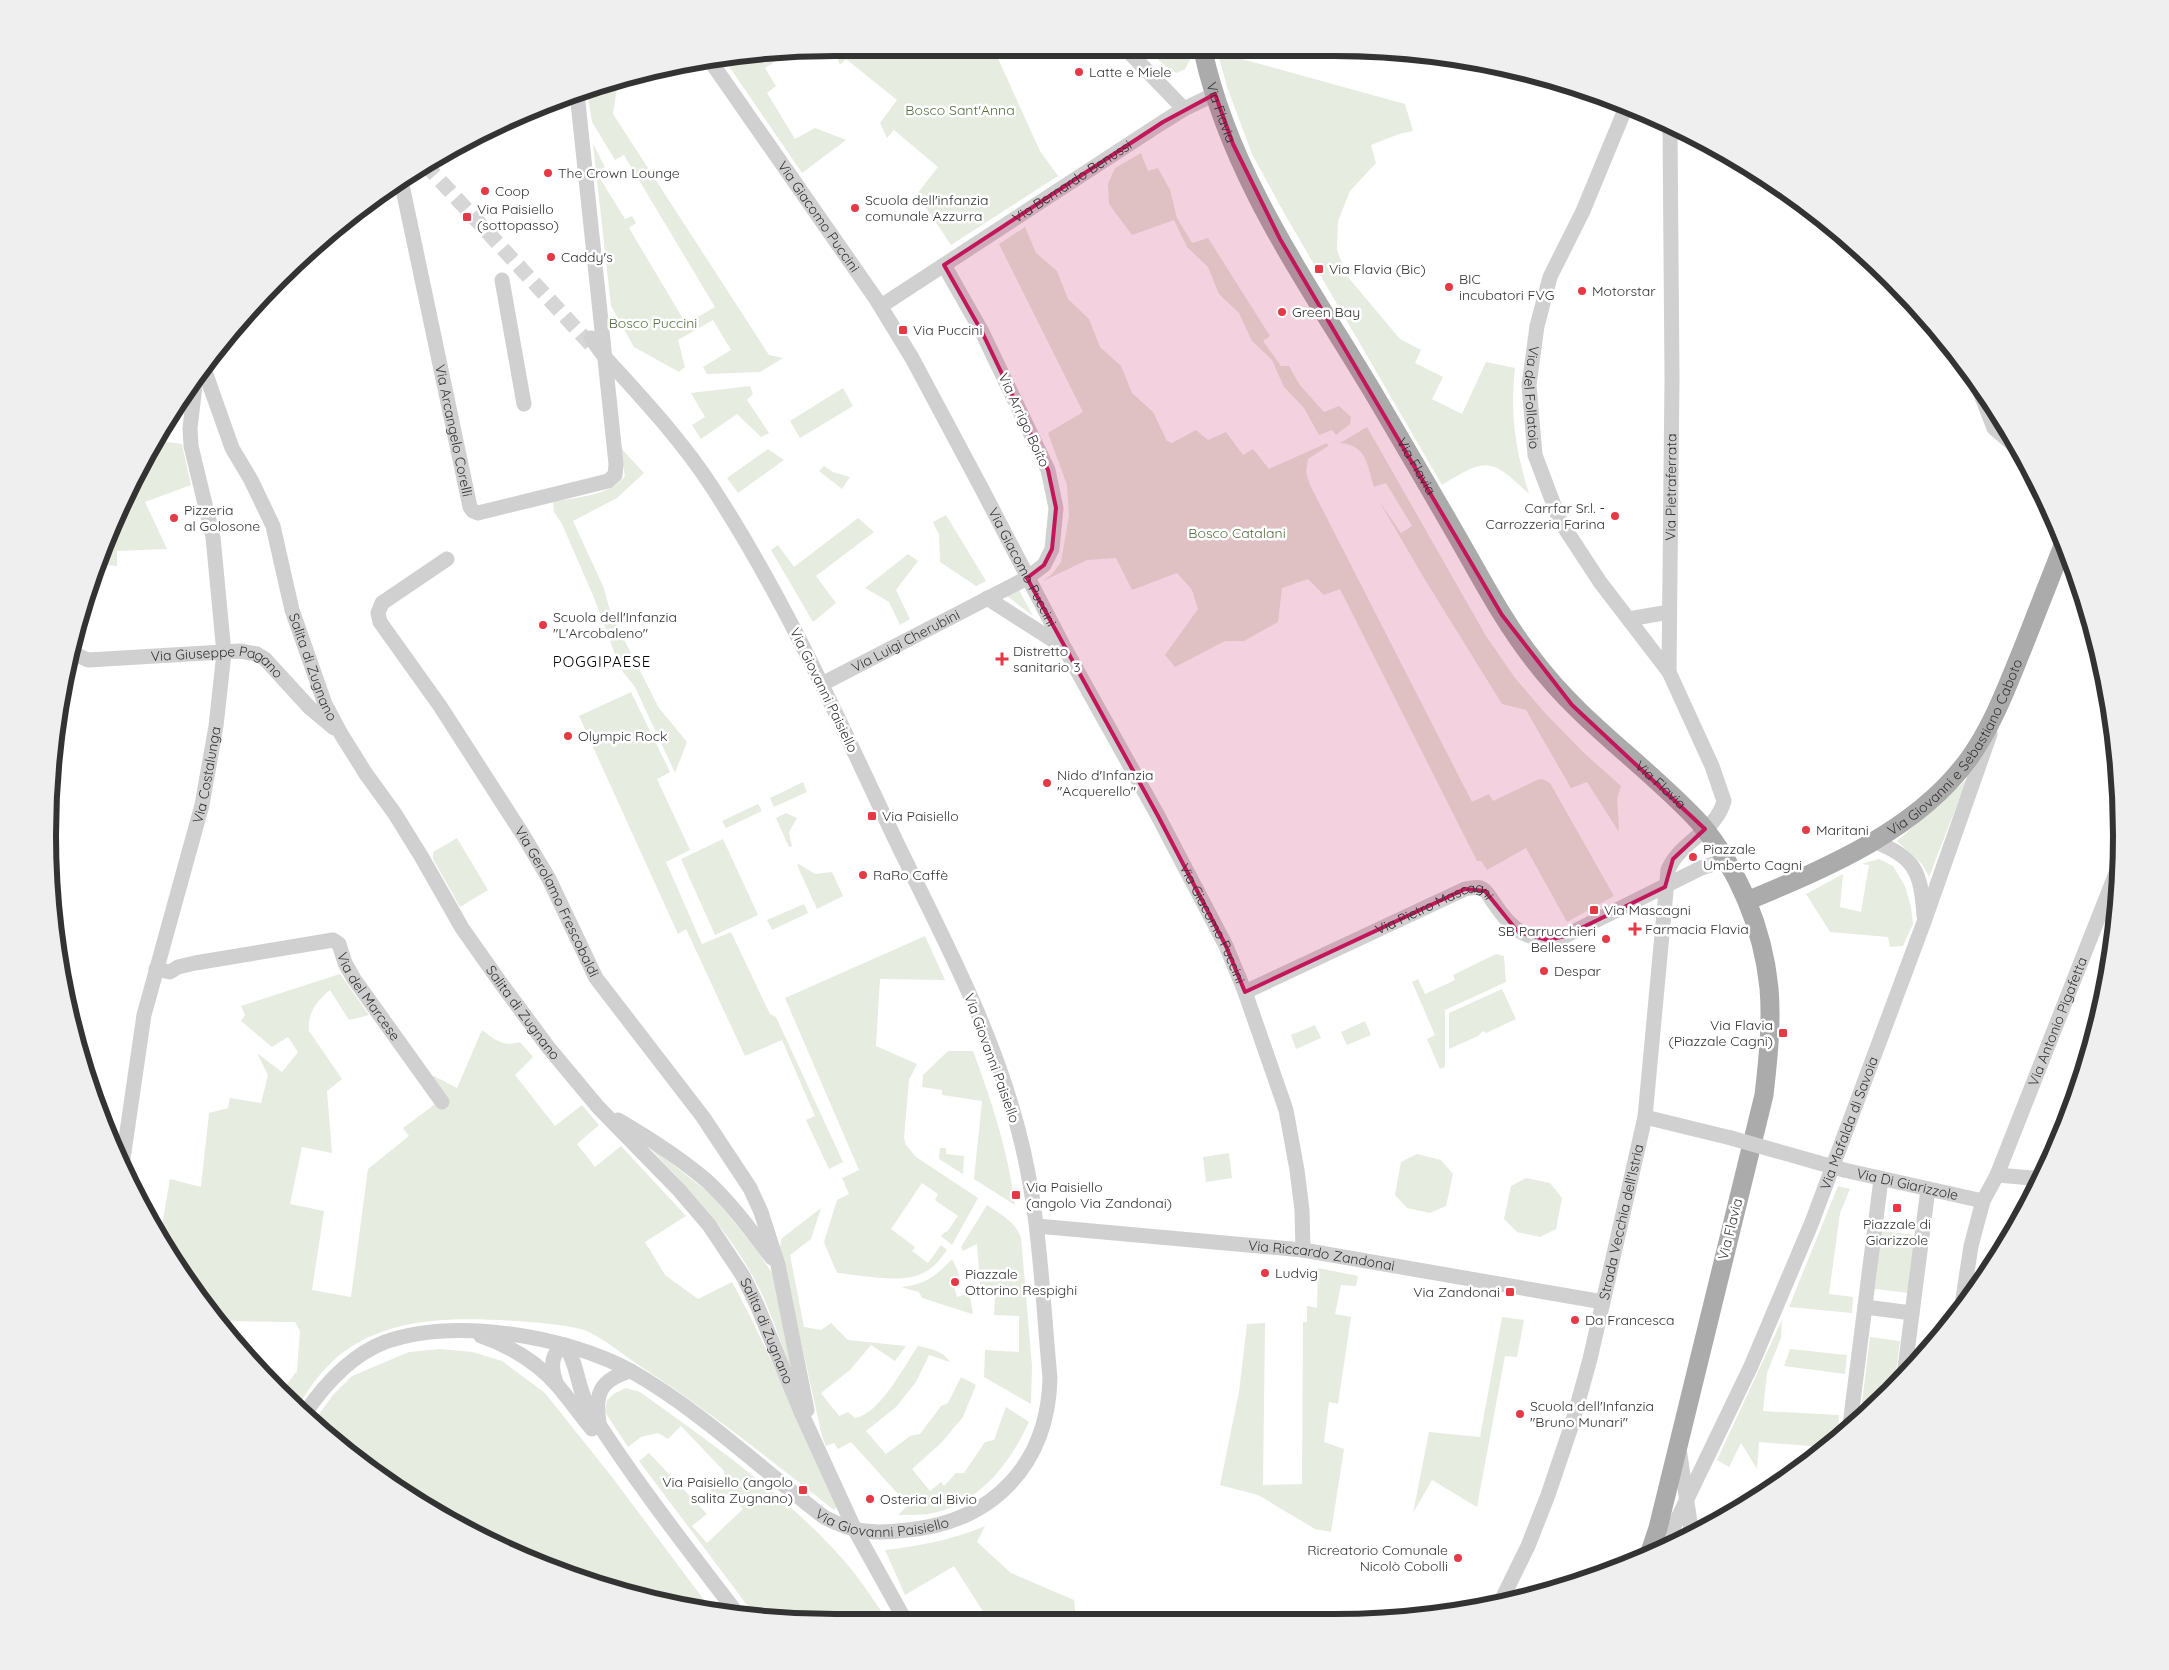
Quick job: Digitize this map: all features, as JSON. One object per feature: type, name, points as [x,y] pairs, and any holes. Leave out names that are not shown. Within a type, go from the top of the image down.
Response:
[{"type":"main road","name":"Via Flavia","points":[[1204,56],[1214,94],[1232,144],[1256,195],[1280,239],[1502,615],[1532,659],[1572,705],[1673,796],[1705,830]]},
{"type":"main road","name":"Via Giovanni e Sebastiano Caboto","points":[[1747,900],[1788,883],[1872,842],[1912,815],[1943,789],[1968,760],[2008,685],[2060,554]]},
{"type":"main road","points":[[1705,830],[1726,860],[1747,900]]},
{"type":"main road","name":"Via Flavia","points":[[1653,1544],[1764,1095],[1768,1059],[1769,989],[1763,955],[1747,900]]},
{"type":"street","points":[[1133,56],[1184,108]]},
{"type":"street","name":"Via Giacomo Puccini","points":[[715,66],[881,306],[960,447],[1027,578],[1162,824],[1226,946],[1245,992],[1286,1110],[1302,1210],[1303,1250]]},
{"type":"street","name":"Via Bernardo Benussi","points":[[881,306],[1184,108],[1214,94]]},
{"type":"street","name":"Via Arcangelo Corelli","points":[[402,187],[470,506],[473,512],[608,481],[616,475],[609,406],[596,346],[578,101]]},
{"type":"street","name":"Via del Follatoio","points":[[1624,113],[1583,211],[1550,277],[1537,326],[1529,386],[1534,455],[1560,521],[1600,582],[1669,672]]},
{"type":"street","name":"Via Pietraferrata","points":[[1670,133],[1672,378],[1669,672],[1712,766],[1724,801],[1721,812],[1705,830]]},
{"type":"street","name":"Via Arrigo Boito","points":[[944,265],[999,367],[1048,470],[1056,508],[1052,549],[1044,565],[1027,578]]},
{"type":"street","points":[[502,280],[524,404]]},
{"type":"street","name":"Via Giovanni Paisiello","points":[[308,1408],[337,1373],[358,1357],[384,1342],[417,1333],[466,1331],[515,1334],[565,1345],[598,1356],[631,1372],[660,1390],[718,1432],[824,1516],[855,1530],[868,1533],[923,1529],[966,1516],[998,1496],[1030,1458],[1046,1421],[1050,1398],[1050,1378],[1036,1226],[1026,1159],[994,1054],[954,963],[822,684],[779,599],[711,485],[686,450],[596,346]]},
{"type":"street","name":"Salita di Zugnano","points":[[206,376],[232,448],[251,480],[273,526],[292,610],[325,704],[341,734],[411,839],[462,928],[548,1047],[598,1107],[679,1190],[709,1225],[724,1247],[757,1305],[810,1431],[855,1530],[902,1614]]},
{"type":"street","name":"Via Costalunga","points":[[124,1151],[144,1015],[202,804],[216,726],[224,653],[213,536],[204,508],[191,446],[190,428],[194,392]]},
{"type":"street","points":[[1986,410],[1994,428],[2001,434]]},
{"type":"street","name":"Via Gerolamo Frescobaldi","points":[[447,559],[382,603],[378,613],[380,622],[435,698],[523,835],[549,879],[596,978],[677,1082],[736,1163],[750,1188],[761,1212],[778,1265],[810,1431]]},
{"type":"street","name":"Via Luigi Cherubini","points":[[822,684],[1027,578]]},
{"type":"street","points":[[987,598],[1064,647]]},
{"type":"street","points":[[1629,620],[1669,612]]},
{"type":"street","name":"Via Giuseppe Pagano","points":[[78,655],[88,660],[240,651],[257,654],[265,659],[309,707],[341,734]]},
{"type":"street","name":"Via Mafalda di Savoia","points":[[1670,1537],[1750,1366],[1812,1222],[1924,922],[2008,685]]},
{"type":"street","points":[[1666,887],[1668,870],[1673,859],[1705,830]]},
{"type":"street","points":[[1872,842],[1903,854],[1916,871],[1922,888],[1924,922]]},
{"type":"street","points":[[1666,887],[1701,868],[1726,860]]},
{"type":"street","name":"Via Antonio Pigafetta","points":[[1997,1175],[2111,886]]},
{"type":"street","name":"Via Pietro Mascagni","points":[[1245,992],[1466,889],[1480,888],[1485,891],[1504,919],[1518,932],[1532,938],[1548,940],[1565,936],[1666,887]]},
{"type":"street","name":"Strada Vecchia dell'Istria","points":[[1505,1594],[1528,1546],[1548,1495],[1580,1396],[1603,1302],[1645,1117],[1666,887]]},
{"type":"street","name":"Via del Marcese","points":[[156,969],[170,972],[178,967],[195,963],[333,940],[340,944],[345,963],[359,986],[442,1102]]},
{"type":"street","name":"Via Gerolamo Frescobaldi","points":[[598,1107],[651,1139],[707,1181],[733,1207],[778,1265]]},
{"type":"street","name":"Via Di Giarizzole","points":[[1645,1117],[1731,1138],[1844,1170],[1983,1201]]},
{"type":"street","points":[[1966,1290],[1971,1246],[1983,1201],[1997,1175],[2033,1178]]},
{"type":"street","points":[[1851,1416],[1881,1179]]},
{"type":"street","points":[[1906,1363],[1928,1189]]},
{"type":"street","name":"Via Riccardo Zandonai","points":[[1036,1226],[1303,1250],[1603,1302]]},
{"type":"street","points":[[1865,1308],[1912,1313]]},
{"type":"street","points":[[466,1331],[500,1344],[520,1355],[557,1385],[590,1428],[622,1461]]},
{"type":"street","points":[[557,1385],[552,1373],[552,1363],[555,1353],[565,1345],[572,1356],[580,1390],[589,1410],[622,1461],[732,1607]]},
{"type":"street","points":[[600,1427],[596,1407],[599,1392],[606,1383],[617,1375],[631,1372]]},
{"type":"street","points":[[1678,1440],[1691,1526]]},
{"type":"highlighted area","points":[[1215,94],[1233,144],[1280,239],[1502,615],[1572,705],[1705,829],[1673,859],[1665,887],[1565,936],[1548,940],[1518,932],[1485,891],[1465,889],[1245,992],[1226,946],[1158,816],[1027,578],[1044,565],[1052,549],[1056,508],[1048,470],[982,332],[944,265],[1163,122]]},
{"type":"green space","name":"Bosco Sant'Anna","points":[[836,56],[997,56],[1040,151],[1058,176],[951,245],[917,194],[938,167],[894,130],[887,138],[880,123],[897,100],[846,59],[840,65]]},
{"type":"green space","points":[[1155,56],[1189,56],[1190,60],[1185,69],[1177,73],[1168,69]]},
{"type":"green space","points":[[1219,56],[1238,56],[1238,58],[1405,104],[1413,131],[1399,134],[1371,145],[1376,163],[1350,191],[1338,221],[1337,250],[1347,276],[1400,339],[1421,350],[1415,363],[1443,377],[1432,399],[1462,414],[1486,362],[1515,368],[1513,402],[1515,432],[1520,461],[1529,494],[1506,473],[1488,466],[1479,466],[1469,470],[1442,485],[1252,154],[1227,87]]},
{"type":"green space","points":[[780,58],[765,68],[776,86],[767,93],[795,139],[815,128],[846,140],[802,173],[727,64]]},
{"type":"green space","name":"Bosco Puccini","points":[[617,88],[613,114],[769,355],[783,358],[760,372],[707,374],[703,367],[731,350],[713,320],[678,340],[685,367],[679,372],[634,347],[611,306],[596,172],[625,219],[632,216],[636,223],[629,228],[686,324],[715,307],[624,155],[615,160],[592,122],[588,97]]},
{"type":"green space","points":[[593,144],[605,167],[596,172]]},
{"type":"green space","points":[[1141,153],[1148,171],[1158,168],[1170,190],[1177,218],[1192,243],[1208,238],[1270,336],[1263,341],[1281,366],[1289,366],[1299,384],[1324,412],[1339,406],[1351,417],[1350,424],[1336,435],[1332,430],[1319,435],[1304,408],[1284,387],[1272,360],[1252,341],[1239,313],[1219,294],[1208,267],[1187,247],[1174,220],[1132,235],[1109,204],[1108,184],[1115,168]]},
{"type":"green space","name":"Bosco Catalani","points":[[1025,227],[1036,253],[1057,271],[1068,299],[1089,319],[1100,347],[1121,366],[1132,393],[1153,412],[1167,441],[1172,443],[1196,430],[1208,440],[1226,432],[1243,455],[1253,449],[1269,469],[1327,443],[1328,446],[1308,459],[1306,472],[1310,485],[1472,802],[1489,794],[1493,801],[1537,780],[1542,779],[1550,783],[1614,896],[1567,922],[1526,848],[1487,870],[1481,861],[1477,861],[1340,589],[1324,595],[1308,579],[1282,588],[1278,622],[1244,641],[1225,641],[1175,667],[1165,655],[1198,609],[1192,590],[1177,573],[1132,590],[1116,558],[1087,560],[1043,581],[1052,574],[1061,562],[1069,516],[1067,485],[1048,433],[1083,412],[999,244]]},
{"type":"green space","points":[[750,386],[753,394],[747,400],[769,433],[761,437],[737,414],[701,439],[692,425],[705,417],[691,393]]},
{"type":"green space","points":[[843,388],[853,406],[800,438],[790,421]]},
{"type":"green space","points":[[1367,427],[1486,636],[1515,678],[1545,713],[1585,754],[1621,786],[1617,798],[1619,832],[1587,782],[1571,788],[1526,710],[1502,704],[1379,501],[1401,533],[1412,526],[1386,483],[1374,487],[1361,452],[1349,445],[1340,443]]},
{"type":"green space","points":[[164,441],[182,444],[191,485],[145,502],[167,549],[117,551],[117,566],[107,565],[116,537],[137,491]]},
{"type":"green space","points":[[620,447],[644,473],[617,498],[573,521],[603,586],[611,614],[659,708],[687,742],[675,773],[635,687],[623,672],[616,657],[595,600],[562,524],[554,512],[553,502],[592,495],[619,483],[625,476]]},
{"type":"green space","points":[[768,449],[784,460],[738,493],[727,478]]},
{"type":"green space","points":[[824,466],[833,472],[850,477],[842,489],[819,471]]},
{"type":"green space","points":[[946,515],[986,581],[976,586],[940,562],[939,535],[933,522]]},
{"type":"green space","points":[[858,518],[874,532],[816,576],[836,603],[813,622],[771,550],[778,545],[794,567]]},
{"type":"green space","points":[[908,554],[918,561],[896,590],[910,619],[900,625],[889,602],[865,588]]},
{"type":"green space","points":[[1019,590],[1033,616],[1007,596]]},
{"type":"green space","points":[[631,692],[670,772],[657,779],[690,850],[666,862],[702,944],[731,932],[770,1014],[776,1017],[843,1162],[829,1169],[806,1120],[815,1116],[782,1040],[745,1056],[686,929],[678,934],[579,716]]},
{"type":"green space","points":[[1967,779],[1929,877],[1922,864],[1897,841]]},
{"type":"green space","points":[[803,782],[807,792],[774,807],[770,798]]},
{"type":"green space","points":[[758,804],[762,811],[726,828],[722,821]]},
{"type":"green space","points":[[786,813],[797,818],[789,832],[792,846],[789,847],[776,818]]},
{"type":"green space","points":[[457,838],[488,890],[460,907],[433,859],[433,852]]},
{"type":"green space","points":[[723,839],[758,915],[715,935],[681,859]]},
{"type":"green space","points":[[1879,859],[1893,866],[1905,886],[1911,907],[1913,924],[1903,946],[1890,947],[1888,937],[1830,932],[1806,894],[1843,874],[1840,907],[1861,912],[1869,865],[1861,864]]},
{"type":"green space","points":[[799,864],[815,874],[832,872],[843,896],[817,909],[797,865]]},
{"type":"green space","points":[[804,904],[808,913],[772,930],[767,920]]},
{"type":"green space","points":[[925,936],[945,980],[880,979],[876,1046],[917,1064],[909,1080],[904,1138],[906,1145],[916,1157],[978,1198],[952,1245],[941,1236],[947,1232],[958,1216],[935,1200],[938,1194],[922,1183],[891,1229],[915,1247],[912,1251],[928,1263],[941,1245],[947,1250],[929,1270],[916,1276],[894,1279],[837,1273],[824,1242],[837,1200],[849,1194],[842,1178],[859,1170],[785,998]]},
{"type":"green space","points":[[1496,954],[1504,956],[1506,982],[1445,1010],[1445,1067],[1440,1069],[1427,1039],[1435,1035],[1412,982],[1418,979],[1425,994],[1455,980],[1453,975]]},
{"type":"green space","points":[[340,974],[369,1015],[349,1020],[330,990],[317,1003],[311,1013],[309,1031],[342,1079],[327,1091],[332,1153],[302,1147],[290,1204],[324,1211],[312,1290],[351,1297],[368,1169],[409,1136],[403,1128],[438,1102],[429,1078],[434,1076],[457,1088],[482,1030],[495,1040],[504,1043],[520,1042],[533,1057],[515,1075],[555,1126],[582,1105],[599,1125],[577,1144],[595,1167],[621,1146],[686,1216],[645,1242],[665,1275],[698,1299],[732,1282],[772,1362],[834,1499],[836,1507],[834,1510],[742,1438],[671,1386],[604,1340],[574,1327],[542,1323],[465,1319],[439,1320],[390,1329],[367,1338],[345,1351],[322,1372],[301,1401],[285,1387],[297,1371],[300,1331],[295,1322],[227,1321],[187,1268],[162,1226],[170,1179],[201,1187],[209,1113],[228,1108],[230,1098],[261,1103],[268,1075],[257,1053],[282,1072],[298,1052],[288,1037],[272,1047],[241,1021],[245,1015],[241,1006]]},
{"type":"green space","points":[[1502,989],[1516,1019],[1486,1033],[1483,1031],[1478,1036],[1449,1049],[1449,1013]]},
{"type":"green space","points":[[1365,1021],[1371,1035],[1347,1045],[1341,1032]]},
{"type":"green space","points":[[1315,1025],[1321,1038],[1296,1049],[1291,1035]]},
{"type":"green space","points":[[948,1051],[973,1051],[998,1127],[1008,1165],[1015,1205],[974,1179],[982,1101],[942,1095],[942,1090],[922,1087],[923,1075]]},
{"type":"green space","points":[[643,1141],[713,1196],[758,1252],[772,1273],[793,1374],[770,1312],[750,1271],[708,1212]]},
{"type":"green space","points":[[940,1148],[946,1148],[946,1154],[964,1156],[963,1174],[939,1159]]},
{"type":"green space","points":[[1229,1153],[1232,1178],[1206,1182],[1203,1157]]},
{"type":"green space","points":[[1417,1154],[1441,1160],[1453,1174],[1446,1206],[1430,1213],[1407,1208],[1395,1195],[1401,1162]]},
{"type":"green space","points":[[1526,1178],[1550,1183],[1562,1198],[1556,1229],[1540,1237],[1517,1232],[1504,1219],[1511,1186]]},
{"type":"green space","points":[[1838,1186],[1850,1189],[1840,1213],[1829,1294],[1853,1297],[1852,1313],[1789,1307]]},
{"type":"green space","points":[[987,1205],[1011,1223],[1019,1232],[1021,1238],[1032,1366],[1031,1404],[984,1377],[985,1350],[1019,1352],[1019,1316],[994,1315],[995,1296],[991,1293],[981,1296],[977,1244],[963,1251],[961,1247]]},
{"type":"green space","points":[[821,1208],[811,1239],[790,1255],[804,1327],[821,1330],[831,1323],[848,1340],[906,1346],[895,1361],[871,1345],[850,1370],[821,1393],[839,1416],[848,1412],[855,1418],[864,1415],[873,1408],[891,1388],[918,1346],[940,1352],[950,1362],[929,1355],[916,1382],[896,1407],[866,1431],[886,1454],[910,1436],[920,1434],[941,1406],[948,1403],[961,1377],[976,1385],[963,1417],[941,1443],[912,1469],[930,1491],[941,1482],[944,1486],[956,1473],[964,1473],[985,1442],[994,1440],[1006,1407],[1029,1422],[1012,1453],[990,1480],[977,1492],[947,1509],[929,1514],[898,1515],[908,1505],[851,1442],[838,1449],[834,1443],[826,1446],[822,1436],[780,1248],[781,1239]]},
{"type":"green space","points":[[1881,1231],[1916,1235],[1909,1293],[1875,1289]]},
{"type":"green space","points":[[952,1259],[958,1271],[960,1284],[954,1287],[957,1297],[966,1294],[970,1297],[972,1314],[922,1298],[919,1292],[901,1287],[930,1279]]},
{"type":"green space","points":[[1318,1268],[1358,1276],[1356,1286],[1341,1285],[1335,1314],[1351,1317],[1338,1404],[1329,1402],[1324,1442],[1344,1449],[1331,1532],[1315,1529],[1258,1495],[1220,1485],[1239,1392],[1247,1324],[1265,1323],[1263,1485],[1302,1484],[1303,1322],[1307,1322],[1307,1306],[1317,1308]]},
{"type":"green space","points":[[1502,1317],[1524,1320],[1517,1357],[1505,1356],[1477,1507],[1432,1480],[1413,1513],[1429,1432],[1480,1437]]},
{"type":"green space","points":[[1782,1320],[1781,1338],[1767,1373],[1763,1411],[1839,1415],[1838,1427],[1816,1446],[1759,1442],[1757,1469],[1741,1443],[1729,1467],[1717,1460]]},
{"type":"green space","points":[[1870,1337],[1900,1341],[1896,1374],[1861,1407]]},
{"type":"green space","points":[[440,1349],[473,1352],[502,1361],[545,1393],[612,1477],[706,1603],[633,1587],[585,1572],[537,1554],[491,1533],[402,1483],[361,1453],[318,1416],[333,1395],[352,1376],[409,1352]]},
{"type":"green space","points":[[1790,1349],[1847,1355],[1845,1374],[1784,1366]]},
{"type":"green space","points":[[626,1388],[640,1392],[769,1489],[817,1532],[846,1563],[883,1614],[784,1612],[750,1609],[639,1461],[649,1453],[707,1514],[692,1526],[707,1543],[743,1509],[727,1494],[718,1501],[709,1489],[724,1477],[724,1471],[681,1426],[668,1439],[658,1433],[641,1437],[628,1447],[605,1412],[607,1400],[615,1393]]},
{"type":"green space","points":[[985,1526],[977,1542],[1011,1573],[1074,1600],[1075,1614],[985,1614],[954,1566],[905,1595],[885,1550],[936,1542]]},
{"type":"tunnel","points":[[431,170],[592,346]]},
{"type":"place","name":"Latte e Miele","points":[[1079,72]]},
{"type":"place","name":"The Crown Lounge","points":[[548,173]]},
{"type":"place","name":"Coop","points":[[485,191]]},
{"type":"place","name":"Scuola dell'infanzia comunale Azzurra","points":[[855,208]]},
{"type":"place","name":"Via Paisiello (sottopasso)","points":[[467,217]]},
{"type":"place","name":"Caddy's","points":[[551,257]]},
{"type":"place","name":"Via Flavia (Bic)","points":[[1319,269]]},
{"type":"place","name":"BIC incubatori FVG","points":[[1449,287]]},
{"type":"place","name":"Motorstar","points":[[1582,291]]},
{"type":"place","name":"Green Bay","points":[[1282,312]]},
{"type":"place","name":"Via Puccini","points":[[903,330]]},
{"type":"place","name":"Carrfar Sr.l. - Carrozzeria Farina","points":[[1615,516]]},
{"type":"place","name":"Pizzeria al Golosone","points":[[174,518]]},
{"type":"place","name":"Scuola dell'Infanzia \"L'Arcobaleno\"","points":[[543,625]]},
{"type":"place","name":"Distretto sanitario 3","points":[[1002,659]]},
{"type":"place","name":"Olympic Rock","points":[[568,736]]},
{"type":"place","name":"Nido d'Infanzia \"Acquerello\"","points":[[1047,783]]},
{"type":"place","name":"Via Paisiello","points":[[872,816]]},
{"type":"place","name":"Maritani","points":[[1806,830]]},
{"type":"place","name":"Piazzale Umberto Cagni","points":[[1693,857]]},
{"type":"place","name":"RaRo Caffè","points":[[863,875]]},
{"type":"place","name":"Via Mascagni","points":[[1594,910]]},
{"type":"place","name":"Farmacia Flavia","points":[[1635,929]]},
{"type":"place","name":"SB Parrucchieri Bellessere","points":[[1606,939]]},
{"type":"place","name":"Despar","points":[[1544,971]]},
{"type":"place","name":"Via Flavia (Piazzale Cagni)","points":[[1783,1033]]},
{"type":"place","name":"Via Paisiello (angolo Via Zandonai)","points":[[1016,1195]]},
{"type":"place","name":"Piazzale di Giarizzole","points":[[1897,1208]]},
{"type":"place","name":"Ludvig","points":[[1265,1273]]},
{"type":"place","name":"Piazzale Ottorino Respighi","points":[[955,1282]]},
{"type":"place","name":"Via Zandonai","points":[[1510,1292]]},
{"type":"place","name":"Da Francesca","points":[[1575,1320]]},
{"type":"place","name":"Scuola dell'Infanzia \"Bruno Munari\"","points":[[1520,1414]]},
{"type":"place","name":"Via Paisiello (angolo salita Zugnano)","points":[[803,1490]]},
{"type":"place","name":"Osteria al Bivio","points":[[870,1499]]},
{"type":"place","name":"Ricreatorio Comunale Nicolò Cobolli","points":[[1458,1558]]},
{"type":"district","name":"POGGIPAESE","points":[[602,661]]}]
